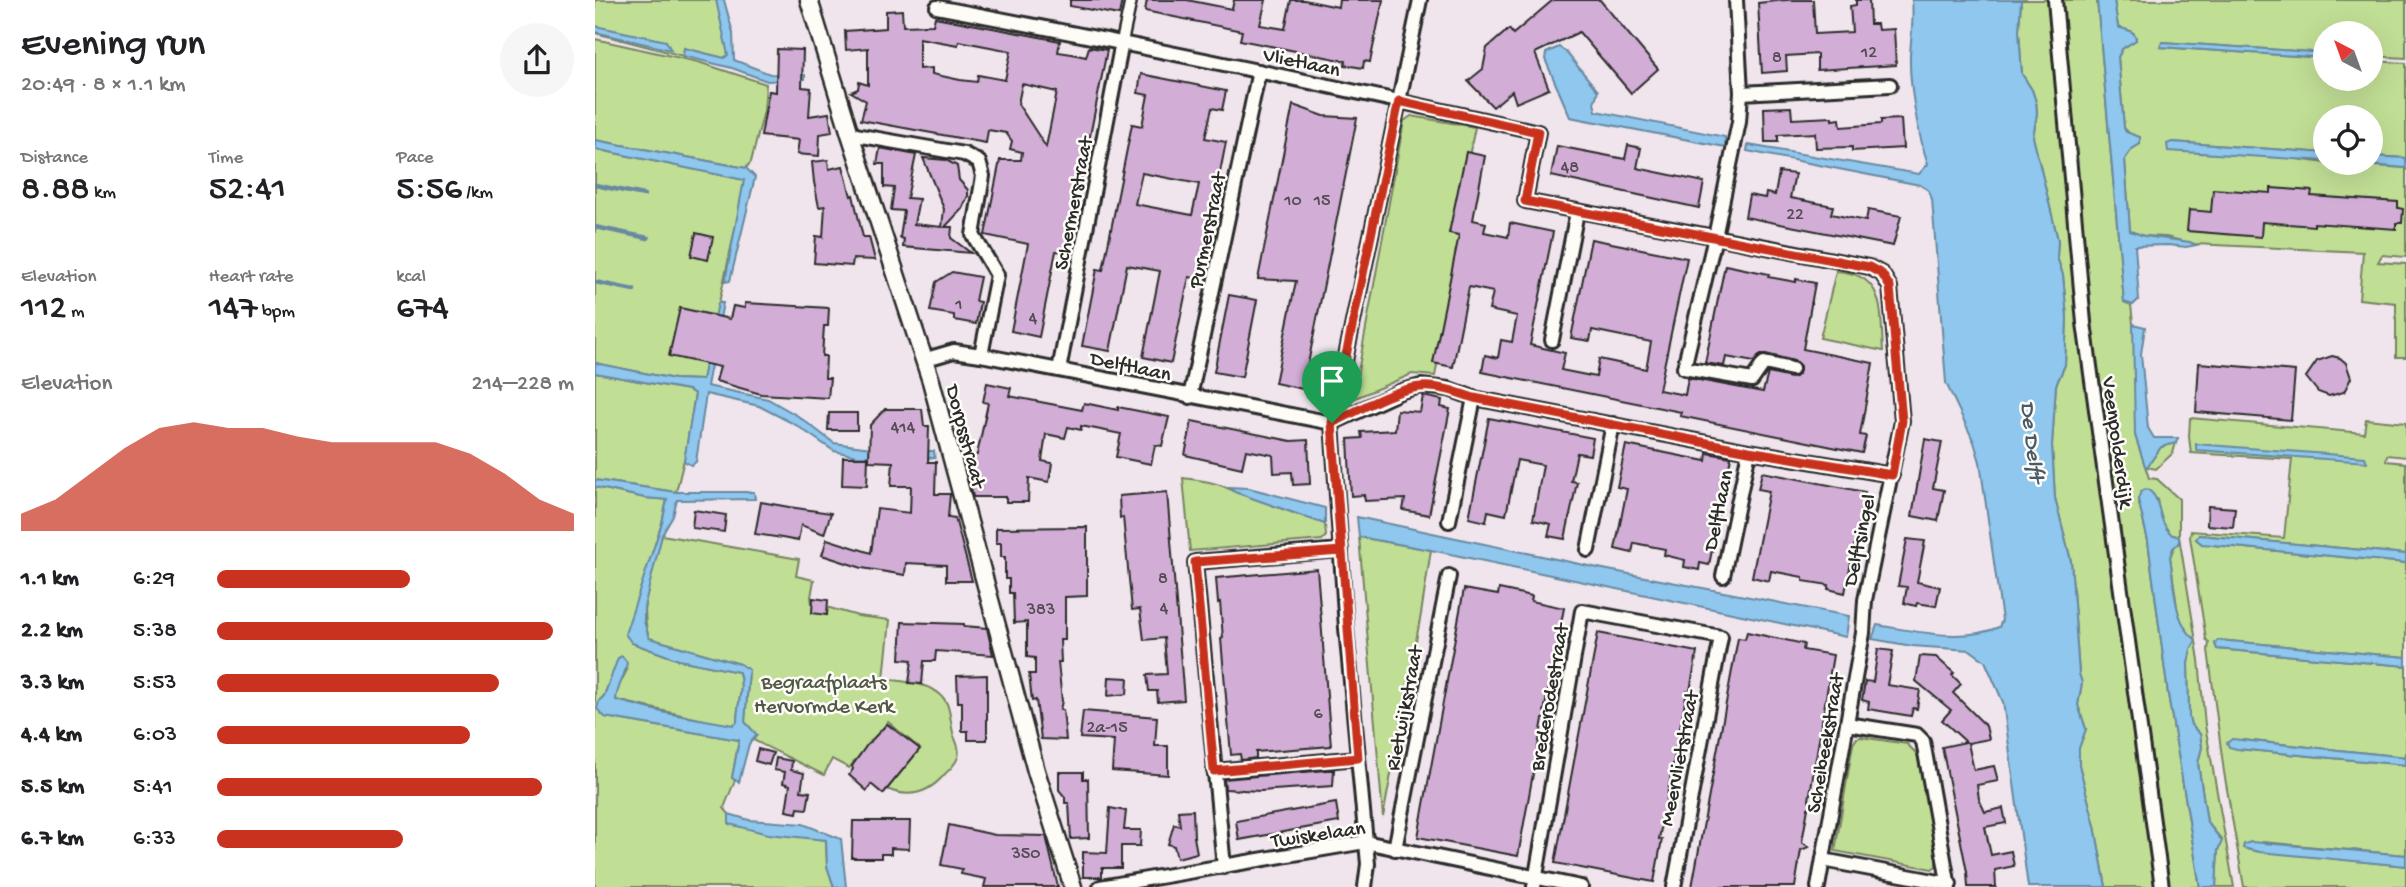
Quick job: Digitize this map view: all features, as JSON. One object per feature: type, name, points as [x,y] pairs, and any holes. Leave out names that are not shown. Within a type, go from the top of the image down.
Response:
[{"type":"street","name":"Dorpsstraat","points":[[809,0],[931,382],[1036,771],[1073,887]]},
{"type":"street","points":[[1122,43],[1131,0]]},
{"type":"street","points":[[1224,867],[1195,562],[1341,551],[1332,423],[1420,0]]},
{"type":"street","points":[[1736,0],[1741,93],[1739,122],[1684,368],[1752,380],[1764,363],[1792,369]]},
{"type":"street","name":"Veenpolderdijk","points":[[2055,0],[2084,323],[2162,887]]},
{"type":"street","name":"Vlietlaan","points":[[937,7],[962,6],[1538,132],[1525,201],[1715,237]]},
{"type":"street","name":"Schermerstraat","points":[[1059,370],[1122,43]]},
{"type":"street","name":"Purmerstraat","points":[[1189,397],[1259,71]]},
{"type":"street","points":[[1741,93],[1890,85]]},
{"type":"street","points":[[850,134],[964,154],[979,162],[983,176],[973,235],[997,275],[981,355]]},
{"type":"street","points":[[1552,340],[1577,212]]},
{"type":"street","name":"Delftsingel","points":[[1715,237],[1869,267],[1882,274],[1890,287],[1902,421],[1865,600],[1863,633]]},
{"type":"street","name":"Delftlaan","points":[[923,360],[954,351],[981,355],[1332,423],[1402,391],[1421,386],[1449,389],[1474,398],[1749,451],[1892,475]]},
{"type":"street","points":[[1449,521],[1474,398]]},
{"type":"street","points":[[1588,550],[1613,424]]},
{"type":"street","name":"Delftlaan","points":[[1723,576],[1749,451]]},
{"type":"street","name":"Rietwijkstraat","points":[[1341,551],[1369,864],[1364,887]]},
{"type":"street","name":"Rietwijkstraat","points":[[1395,849],[1449,576]]},
{"type":"street","name":"Brederodestraat","points":[[1535,883],[1583,611],[1721,637]]},
{"type":"street","name":"Scheibeekstraat","points":[[1818,887],[1863,633]]},
{"type":"street","name":"Meervlietstraat","points":[[1674,887],[1721,637]]},
{"type":"street","points":[[1823,860],[1950,885],[1923,741],[1917,735],[1847,724]]},
{"type":"street","points":[[1214,771],[1358,758]]},
{"type":"street","name":"Twiskelaan","points":[[1100,887],[1365,842],[1535,883],[1581,887]]},
{"type":"green space","points":[[595,0],[723,0],[728,55],[724,58],[684,48],[683,56],[595,33]]},
{"type":"green space","points":[[2021,0],[2049,0],[2073,275],[2158,887],[2106,887],[2095,826],[2079,765],[2079,748],[2086,729],[2078,705],[2082,683],[2079,674],[2071,561],[2055,498],[2052,445],[2056,385],[2065,365],[2067,318],[2063,275],[2057,257],[2058,240],[2033,137],[2036,102],[2022,74],[2019,31]]},
{"type":"green space","points":[[2062,0],[2097,0],[2124,302],[2131,305],[2135,341],[2135,435],[2149,478],[2157,479],[2179,499],[2179,536],[2172,535],[2165,527],[2157,499],[2138,499],[2148,541],[2168,694],[2200,887],[2168,887],[2103,423]]},
{"type":"green space","points":[[2114,0],[2406,0],[2406,58],[2383,57],[2383,21],[2313,21],[2313,52],[2163,42],[2161,47],[2313,57],[2313,91],[2383,91],[2383,62],[2406,63],[2406,158],[2383,157],[2383,105],[2313,105],[2313,152],[2172,142],[2313,161],[2313,175],[2383,175],[2383,167],[2406,168],[2406,257],[2382,255],[2378,262],[2406,264],[2406,357],[2396,357],[2396,303],[2359,299],[2363,252],[2194,244],[2166,237],[2144,236],[2130,231],[2125,159],[2132,149],[2140,144],[2124,128],[2118,57],[2122,49],[2136,40],[2136,37],[2132,32],[2118,27]]},
{"type":"green space","points":[[595,39],[698,62],[766,84],[764,111],[751,162],[746,168],[595,140]]},
{"type":"green space","points":[[1411,116],[1475,127],[1453,234],[1462,236],[1435,376],[1412,374],[1353,399],[1404,121]]},
{"type":"green space","points":[[595,149],[745,180],[702,380],[674,379],[595,363]]},
{"type":"green space","points":[[1836,271],[1853,274],[1872,287],[1880,309],[1883,351],[1820,338]]},
{"type":"green space","points":[[595,373],[688,390],[695,394],[676,492],[595,480]]},
{"type":"green space","points":[[2190,418],[2364,433],[2366,419],[2406,423],[2406,457],[2387,455],[2386,461],[2406,463],[2406,554],[2199,535],[2196,539],[2202,544],[2406,563],[2406,657],[2218,640],[2215,644],[2217,649],[2406,666],[2406,757],[2243,740],[2237,749],[2406,765],[2406,855],[2262,842],[2250,850],[2406,866],[2406,887],[2244,887],[2224,772],[2209,643],[2206,639],[2190,537],[2191,531],[2284,538],[2292,459],[2191,453]]},
{"type":"green space","points":[[2176,443],[2173,453],[2156,469],[2147,467],[2161,447]]},
{"type":"green space","points":[[1183,478],[1216,484],[1325,524],[1326,536],[1322,540],[1190,551]]},
{"type":"green space","points":[[595,487],[645,498],[667,499],[662,523],[626,634],[632,643],[679,660],[739,672],[741,684],[737,722],[733,725],[721,724],[616,700],[616,691],[627,670],[612,674],[604,696],[599,701],[606,717],[739,740],[732,778],[735,780],[724,808],[729,814],[729,824],[826,840],[827,866],[834,887],[595,887]]},
{"type":"green space","name":"Begraafplaats Hervormde Kerk","points":[[662,535],[799,559],[796,576],[814,580],[812,603],[858,616],[890,620],[884,679],[927,687],[944,698],[958,749],[954,764],[939,781],[926,790],[904,794],[887,789],[920,749],[888,722],[849,768],[832,759],[824,775],[753,740],[757,735],[745,722],[749,670],[740,664],[649,638],[646,599]]},
{"type":"green space","points":[[2179,536],[2199,660],[2205,725],[2234,887],[2216,887],[2218,850],[2222,840],[2207,822],[2198,763],[2202,747],[2200,734],[2191,725],[2189,717],[2188,663],[2191,649],[2178,614],[2170,557]]},
{"type":"green space","points":[[1359,537],[1431,550],[1383,817]]},
{"type":"green space","points":[[1861,737],[1907,744],[1917,754],[1936,848],[1936,866],[1932,869],[1835,851],[1853,744]]},
{"type":"water","points":[[716,0],[724,0],[733,33],[734,60],[770,74],[805,75],[805,79],[767,81],[732,68],[683,56],[684,48],[724,58],[728,55]]},
{"type":"water","name":"De Delft","points":[[1912,0],[2021,0],[2019,31],[2022,74],[2036,102],[2033,137],[2058,240],[2057,257],[2063,275],[2067,318],[2065,365],[2056,385],[2052,445],[2055,498],[2071,561],[2079,674],[2082,683],[2078,705],[2086,729],[2079,748],[2079,765],[2095,826],[2106,887],[2028,887],[2003,702],[1985,661],[1970,650],[1912,646],[1872,639],[1877,625],[1954,635],[1985,632],[1999,627],[2002,620],[1980,462],[1974,442],[1946,383],[1932,199],[1928,190],[1920,185],[1747,151],[1748,145],[1919,174],[1928,164],[1911,81]]},
{"type":"water","points":[[2097,0],[2114,0],[2118,27],[2130,31],[2136,37],[2136,40],[2122,49],[2118,57],[2124,128],[2126,132],[2140,137],[2140,144],[2132,149],[2125,159],[2130,231],[2196,245],[2135,246],[2139,299],[2133,305],[2124,302]]},
{"type":"water","points":[[595,26],[666,41],[671,50],[595,32]]},
{"type":"water","points":[[2162,42],[2313,52],[2313,57],[2160,47]]},
{"type":"water","points":[[1559,47],[1598,91],[1594,103],[1596,111],[1725,137],[1725,147],[1570,117],[1545,59],[1546,53]]},
{"type":"water","points":[[595,140],[746,168],[755,177],[730,281],[725,282],[744,180],[595,149]]},
{"type":"water","points":[[2172,142],[2313,152],[2313,160],[2168,151],[2167,144]]},
{"type":"water","points":[[2383,157],[2406,158],[2406,168],[2383,166]]},
{"type":"water","points":[[718,303],[723,303],[707,386],[768,399],[798,416],[834,443],[894,451],[934,451],[935,458],[857,456],[834,451],[796,425],[759,406],[706,394],[696,462],[691,465],[684,461],[695,394],[688,390],[595,373],[595,363],[674,379],[702,380]]},
{"type":"water","points":[[2133,324],[2145,327],[2141,354],[2148,428],[2154,438],[2178,438],[2176,443],[2161,447],[2147,467],[2135,435]]},
{"type":"water","points":[[2196,444],[2365,457],[2367,462],[2196,450]]},
{"type":"water","points":[[595,480],[676,492],[754,492],[755,499],[677,500],[673,516],[662,535],[644,607],[644,621],[649,638],[740,664],[749,670],[745,722],[757,735],[749,744],[739,782],[732,778],[739,740],[605,717],[597,709],[618,658],[622,656],[627,662],[616,700],[666,713],[733,725],[737,722],[741,684],[739,672],[679,660],[632,643],[625,634],[662,523],[667,500],[595,487]]},
{"type":"water","points":[[1228,487],[1249,488],[1325,508],[1325,524],[1235,492]]},
{"type":"water","points":[[2146,489],[2155,497],[2167,529],[2172,535],[2179,536],[2179,543],[2173,548],[2170,557],[2179,613],[2188,632],[2196,640],[2188,663],[2189,717],[2191,725],[2200,734],[2202,747],[2198,763],[2207,822],[2222,841],[2218,850],[2216,887],[2200,887],[2168,694],[2148,541],[2138,499],[2141,491]]},
{"type":"water","points":[[1357,517],[1603,569],[1849,616],[1846,637],[1359,537]]},
{"type":"water","points":[[2199,535],[2406,554],[2406,563],[2202,544],[2196,539]]},
{"type":"water","points":[[2218,640],[2406,657],[2406,666],[2217,649],[2215,643]]},
{"type":"water","points":[[2232,739],[2406,757],[2406,765],[2237,749],[2229,747],[2227,743]]},
{"type":"water","points":[[729,814],[749,820],[803,824],[841,839],[846,887],[834,887],[827,866],[826,840],[768,834],[729,824]]},
{"type":"water","points":[[2251,842],[2406,855],[2406,866],[2259,852],[2243,848],[2244,844]]},
{"type":"building","points":[[1070,0],[1122,0],[1119,15],[1070,6]]},
{"type":"building","points":[[1147,0],[1187,0],[1232,9],[1234,0],[1266,0],[1260,25],[1285,29],[1291,0],[1338,7],[1339,0],[1383,0],[1370,62],[1364,61],[1363,68],[1345,65],[1346,61],[1240,40],[1242,31],[1145,11]]},
{"type":"building","points":[[1553,0],[1600,0],[1658,69],[1631,93],[1579,32],[1535,53],[1549,89],[1516,103],[1512,91],[1493,107],[1468,81],[1483,69],[1487,48],[1509,29],[1513,34]]},
{"type":"building","points":[[1813,0],[1815,34],[1852,32],[1850,6],[1856,5],[1856,0],[1869,0],[1870,24],[1877,24],[1878,30],[1894,29],[1896,65],[1817,70],[1817,54],[1786,56],[1787,71],[1762,73],[1758,3]]},
{"type":"building","points":[[902,10],[903,26],[933,25],[935,17],[1060,41],[1058,52],[1086,57],[1089,47],[1107,50],[1067,252],[1056,251],[1039,337],[1011,331],[1028,244],[985,235],[1000,160],[1021,160],[1022,152],[1010,149],[1012,141],[1006,133],[988,130],[986,143],[861,120],[866,101],[851,92],[858,89],[859,82],[868,85],[868,48],[846,50],[845,31],[886,28],[886,11]],"holes":[[[919,38],[958,45],[959,41],[1011,51],[1005,80],[978,75],[977,82],[960,80],[932,74],[932,68],[919,69]],[[1022,84],[1057,92],[1046,147],[1018,104]]]},
{"type":"building","points":[[777,49],[803,50],[802,87],[811,88],[809,116],[829,113],[832,132],[820,134],[819,156],[797,154],[799,140],[761,136],[769,91],[776,92]]},
{"type":"building","points":[[1141,74],[1226,91],[1222,110],[1212,108],[1205,138],[1226,142],[1199,279],[1189,277],[1171,363],[1143,357],[1160,271],[1127,265],[1110,351],[1082,346],[1097,269],[1103,270],[1132,124],[1142,126],[1148,95],[1138,93]],"holes":[[[1142,173],[1199,184],[1192,215],[1135,204]]]},
{"type":"building","points":[[1293,105],[1324,116],[1357,118],[1303,389],[1275,383],[1296,281],[1258,279]]},
{"type":"building","points":[[1791,107],[1792,119],[1832,117],[1832,120],[1840,119],[1841,127],[1881,124],[1881,120],[1901,119],[1903,148],[1852,151],[1852,147],[1816,148],[1815,133],[1778,135],[1778,142],[1765,142],[1764,108]]},
{"type":"building","points":[[1628,145],[1641,148],[1637,168],[1704,182],[1699,208],[1551,176],[1557,146],[1625,159]]},
{"type":"building","points":[[880,148],[916,155],[907,198],[919,199],[914,224],[942,227],[944,209],[923,158],[946,160],[957,166],[959,180],[968,190],[968,196],[962,209],[945,227],[952,227],[951,238],[971,253],[903,247],[904,239],[900,238],[904,211],[891,210],[894,188],[884,187],[884,164],[877,164]]},
{"type":"building","points":[[1466,152],[1485,156],[1473,220],[1486,223],[1484,232],[1508,237],[1510,223],[1553,232],[1530,345],[1565,353],[1561,370],[1596,377],[1599,359],[1646,369],[1651,342],[1592,330],[1590,341],[1571,338],[1591,239],[1687,258],[1659,390],[1685,395],[1688,378],[1763,392],[1768,373],[1795,377],[1800,366],[1794,361],[1766,354],[1760,355],[1754,362],[1726,357],[1724,366],[1705,363],[1725,265],[1769,274],[1768,277],[1815,283],[1803,349],[1873,363],[1860,435],[1866,436],[1862,453],[1680,416],[1681,412],[1482,372],[1485,355],[1498,358],[1501,340],[1512,342],[1517,316],[1489,310],[1493,292],[1469,287],[1453,367],[1433,363],[1459,235],[1449,233]]},
{"type":"building","points":[[828,160],[829,169],[843,166],[863,237],[869,237],[875,260],[853,259],[852,266],[814,263],[816,236],[823,237],[825,206],[819,207],[812,162]]},
{"type":"building","points":[[1779,172],[1795,174],[1790,198],[1833,206],[1831,214],[1866,221],[1868,210],[1901,216],[1893,246],[1745,217],[1749,195],[1765,198],[1766,193],[1775,195]]},
{"type":"building","points":[[2271,188],[2312,191],[2311,196],[2398,202],[2398,208],[2403,209],[2402,223],[2396,223],[2396,229],[2262,222],[2261,237],[2187,231],[2189,210],[2211,212],[2213,189],[2271,193]]},
{"type":"building","points":[[696,233],[713,237],[708,260],[691,256]]},
{"type":"building","points":[[952,272],[980,277],[975,301],[980,302],[976,324],[954,320],[954,315],[930,311],[936,282]]},
{"type":"building","points":[[1229,295],[1257,300],[1242,377],[1214,372]]},
{"type":"building","points":[[745,303],[829,308],[828,326],[824,326],[822,356],[826,356],[825,378],[830,378],[828,398],[761,394],[716,381],[720,367],[669,356],[680,308],[730,319],[733,306],[745,308]]},
{"type":"building","points":[[2332,356],[2346,363],[2351,378],[2344,392],[2329,396],[2318,392],[2306,377],[2317,361]]},
{"type":"building","points":[[2199,363],[2295,371],[2291,420],[2196,412]]},
{"type":"building","points":[[987,383],[1011,388],[1009,396],[1082,410],[1084,403],[1169,417],[1162,446],[1155,445],[1151,464],[1116,457],[1121,434],[1081,426],[1081,430],[1068,427],[1065,438],[1046,434],[1042,461],[1052,463],[1049,482],[1029,478],[1028,502],[1006,502],[1006,497],[973,497],[965,458],[977,455],[988,403],[983,402]]},
{"type":"building","points":[[1423,396],[1442,400],[1441,407],[1450,409],[1429,515],[1403,510],[1405,499],[1365,501],[1364,495],[1351,496],[1348,439],[1362,438],[1361,432],[1395,430],[1397,410],[1420,412]]},
{"type":"building","points":[[885,409],[922,409],[924,426],[929,426],[928,462],[936,462],[935,494],[950,494],[948,517],[955,518],[972,581],[946,581],[946,565],[906,563],[905,575],[862,568],[822,555],[827,539],[871,553],[877,509],[910,513],[911,486],[891,486],[893,462],[869,461],[870,425]]},
{"type":"building","points":[[829,413],[857,413],[857,430],[828,430]]},
{"type":"building","points":[[1489,418],[1593,438],[1590,455],[1577,453],[1571,481],[1577,482],[1565,539],[1548,536],[1551,524],[1533,520],[1543,465],[1517,460],[1506,515],[1488,511],[1486,522],[1469,518]]},
{"type":"building","points":[[1192,421],[1291,441],[1308,440],[1310,484],[1293,485],[1292,472],[1274,473],[1273,455],[1246,450],[1242,468],[1185,455]]},
{"type":"building","points":[[1925,439],[1942,442],[1933,488],[1944,490],[1938,521],[1912,516]]},
{"type":"building","points":[[1626,445],[1706,461],[1707,453],[1731,457],[1709,565],[1700,563],[1699,570],[1684,567],[1685,560],[1664,555],[1665,549],[1634,543],[1632,553],[1615,549],[1627,489],[1617,487]]},
{"type":"building","points":[[843,457],[868,457],[867,486],[842,485]]},
{"type":"building","points":[[1762,472],[1865,492],[1845,593],[1828,589],[1829,585],[1803,581],[1803,577],[1771,571],[1769,581],[1752,577],[1769,491],[1758,489]]},
{"type":"building","points":[[1167,492],[1184,700],[1158,702],[1157,691],[1149,691],[1147,675],[1167,674],[1164,638],[1144,640],[1140,609],[1132,610],[1119,496]]},
{"type":"building","points":[[761,502],[831,513],[824,534],[801,525],[798,541],[755,534]]},
{"type":"building","points":[[2208,506],[2235,508],[2233,527],[2207,525]]},
{"type":"building","points":[[694,510],[726,515],[724,532],[692,528]]},
{"type":"building","points":[[1087,527],[1087,596],[1065,597],[1065,640],[1060,640],[1060,710],[1063,710],[1066,740],[1041,739],[1036,700],[1032,701],[1029,674],[1035,674],[1035,658],[1027,657],[1027,622],[1014,623],[1013,593],[1009,593],[1009,579],[1005,579],[1005,557],[1001,557],[1001,543],[996,543],[996,528]]},
{"type":"building","points":[[1907,539],[1925,541],[1917,582],[1940,587],[1936,606],[1904,603],[1907,587],[1898,586]]},
{"type":"building","points":[[1317,569],[1331,746],[1256,752],[1256,758],[1241,760],[1240,754],[1231,755],[1216,578]]},
{"type":"building","points":[[1464,589],[1498,595],[1499,589],[1532,596],[1531,601],[1564,608],[1544,712],[1550,717],[1543,719],[1518,856],[1418,837]]},
{"type":"building","points":[[813,598],[828,600],[827,615],[812,613]]},
{"type":"building","points":[[902,622],[964,624],[987,628],[993,655],[936,651],[935,661],[924,661],[922,684],[909,683],[912,660],[900,659]]},
{"type":"building","points":[[1747,632],[1804,644],[1803,650],[1833,655],[1809,800],[1814,805],[1808,808],[1802,842],[1809,847],[1801,850],[1795,887],[1692,887],[1738,638],[1745,639]]},
{"type":"building","points":[[1598,633],[1697,652],[1659,839],[1662,839],[1654,882],[1555,863]]},
{"type":"building","points":[[1878,649],[1893,651],[1887,685],[1920,690],[1917,709],[1913,708],[1911,716],[1868,709],[1869,702],[1862,700],[1865,681],[1873,682]]},
{"type":"building","points":[[1920,656],[1936,657],[1954,673],[1952,675],[1961,684],[1953,693],[1986,726],[1989,739],[1968,743],[1971,757],[1974,770],[1994,766],[1998,781],[1977,785],[1979,799],[1985,812],[2003,808],[2006,823],[1985,827],[1991,855],[2011,851],[2014,866],[1995,870],[1996,887],[1968,887],[1942,747],[1966,742],[1942,720],[1951,710],[1916,681]]},
{"type":"building","points":[[987,675],[987,740],[968,740],[968,731],[962,731],[962,702],[958,702],[957,676]]},
{"type":"building","points":[[1109,677],[1128,678],[1127,694],[1108,696]]},
{"type":"building","points":[[1083,711],[1157,717],[1155,746],[1168,746],[1168,775],[1112,771],[1114,740],[1080,738]]},
{"type":"building","points":[[887,724],[920,749],[883,794],[871,784],[867,791],[849,775],[867,745]]},
{"type":"building","points":[[758,749],[773,753],[769,765],[755,761]]},
{"type":"building","points":[[776,758],[792,761],[791,770],[804,773],[801,791],[810,792],[807,809],[798,808],[797,813],[786,811],[790,785],[783,783],[785,772],[774,770]]},
{"type":"building","points":[[1334,770],[1333,786],[1260,791],[1225,789],[1224,779]]},
{"type":"building","points":[[1059,772],[1083,772],[1083,779],[1088,779],[1089,838],[1071,839],[1069,803],[1065,803],[1065,797],[1059,790]]},
{"type":"building","points":[[1336,803],[1339,822],[1239,840],[1236,821]]},
{"type":"building","points":[[1110,808],[1126,811],[1124,830],[1141,830],[1140,846],[1121,846],[1121,868],[1102,868],[1102,877],[1083,877],[1083,852],[1107,853]]},
{"type":"building","points":[[1193,810],[1197,853],[1177,858],[1174,846],[1168,844],[1174,824],[1180,826],[1178,811]]},
{"type":"building","points":[[853,821],[910,821],[909,849],[891,848],[891,854],[881,854],[881,858],[852,858]]},
{"type":"building","points":[[949,825],[995,835],[1046,836],[1058,887],[984,887],[986,879],[961,874],[962,869],[941,865]]},
{"type":"waterway","points":[[595,185],[644,195]]},
{"type":"waterway","points":[[595,227],[648,238]]},
{"type":"waterway","points":[[595,282],[634,290]]},
{"type":"route","points":[[1332,423],[1341,551],[1195,562],[1214,771],[1358,758],[1332,423],[1402,391],[1421,386],[1449,389],[1474,398],[1749,451],[1892,475],[1902,421],[1890,287],[1882,274],[1869,267],[1525,201],[1538,132],[1399,101],[1332,423]]}]
